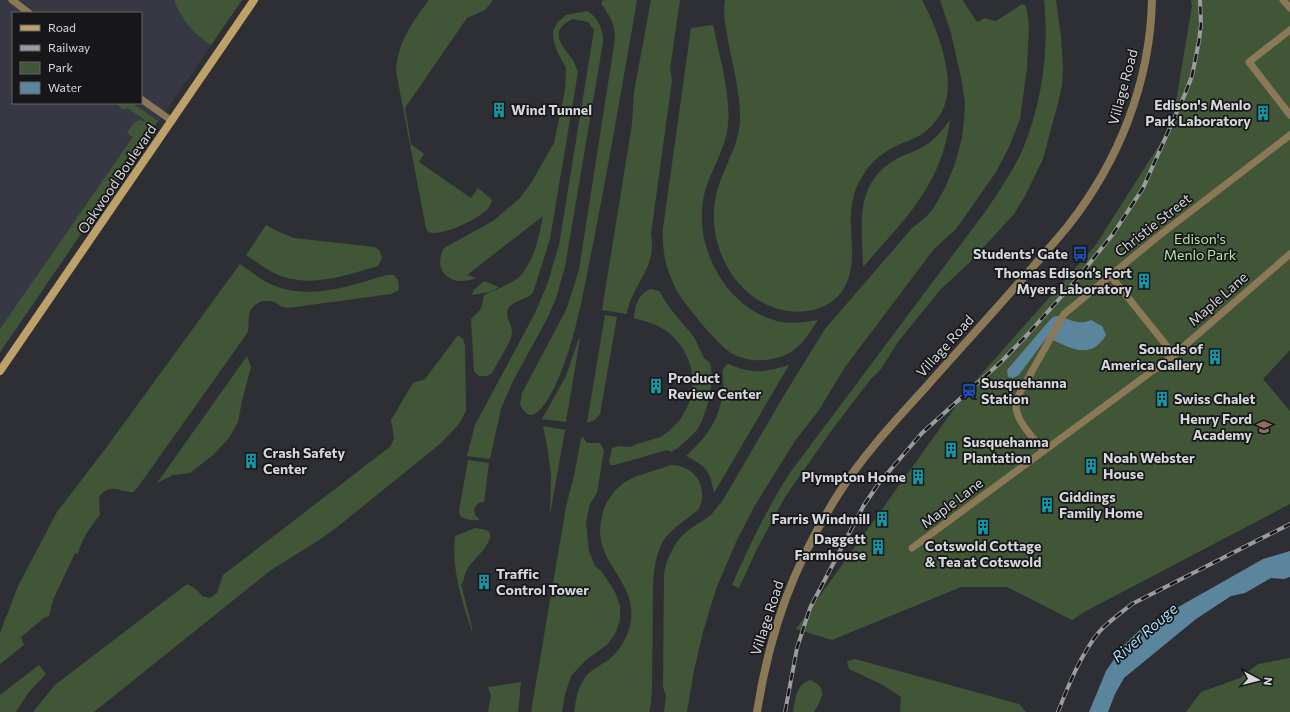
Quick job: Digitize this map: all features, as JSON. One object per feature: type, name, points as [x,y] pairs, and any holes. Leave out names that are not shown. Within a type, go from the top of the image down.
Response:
[{"type":"main road","name":"Oakwood Boulevard","points":[[0,371],[254,0]]},
{"type":"street","points":[[12,0],[28,12]]},
{"type":"street","name":"Village Road","points":[[757,712],[769,649],[786,596],[812,539],[840,491],[886,432],[1068,226],[1090,197],[1108,166],[1124,134],[1138,92],[1148,43],[1152,0]]},
{"type":"street","points":[[1284,0],[1290,8]]},
{"type":"street","points":[[1290,30],[1249,62],[1290,115]]},
{"type":"street","points":[[142,100],[172,121]]},
{"type":"street","name":"Christie Street","points":[[1044,451],[1021,421],[1017,414],[1016,406],[1019,395],[1064,314],[1156,238],[1290,135]]},
{"type":"street","name":"Maple Lane","points":[[912,548],[1174,355],[1290,254]]},
{"type":"street","points":[[1110,275],[1174,355]]},
{"type":"shaded area","points":[[0,0],[242,0],[0,353]]},
{"type":"green space","points":[[174,0],[242,0],[211,45],[199,36],[184,20]]},
{"type":"green space","points":[[429,0],[493,0],[485,10],[467,18],[405,108],[411,144],[424,154],[419,162],[471,198],[478,188],[492,200],[486,211],[472,220],[457,227],[434,233],[428,232],[426,228],[396,71],[397,60],[403,41]]},
{"type":"green space","points":[[603,0],[637,0],[599,214],[574,334],[555,386],[540,410],[535,414],[530,415],[525,412],[520,404],[522,393],[566,310],[579,269],[615,39],[611,20],[601,4]]},
{"type":"green space","points":[[651,0],[680,0],[670,69],[672,80],[651,234],[652,247],[647,267],[634,293],[627,314],[602,310],[632,124],[634,92]]},
{"type":"green space","points":[[725,0],[922,0],[933,22],[941,45],[947,70],[948,82],[945,105],[940,115],[922,134],[897,145],[884,153],[875,160],[858,183],[851,207],[852,256],[848,280],[837,297],[825,306],[803,312],[795,312],[769,305],[752,295],[737,282],[726,265],[719,247],[714,227],[714,207],[718,188],[737,138],[740,120],[737,88],[725,21]]},
{"type":"green space","points":[[940,0],[964,0],[963,1],[977,22],[985,18],[996,21],[1022,4],[1026,6],[1029,24],[1027,68],[1020,119],[1009,147],[996,172],[956,229],[934,249],[845,367],[819,410],[795,441],[754,507],[735,544],[716,589],[703,632],[694,670],[687,712],[664,712],[666,696],[663,687],[664,573],[673,548],[685,533],[711,515],[723,500],[786,392],[825,329],[913,227],[925,218],[933,209],[945,188],[955,164],[962,138],[965,101],[951,33]]},
{"type":"green space","points":[[1044,0],[1056,0],[1061,36],[1063,68],[1062,85],[1043,159],[1025,196],[1014,214],[969,263],[940,290],[898,342],[881,369],[870,380],[834,427],[785,497],[757,549],[739,588],[732,585],[759,528],[789,474],[985,212],[1008,178],[1018,160],[1037,107],[1043,72],[1046,36]]},
{"type":"green space","name":"Edison's Menlo Park","points":[[1191,0],[1290,0],[1290,350],[1263,379],[1290,411],[1290,504],[1086,611],[1072,620],[1007,587],[961,587],[832,640],[796,629],[969,388],[1095,246],[1172,125],[1192,6]]},
{"type":"green space","points":[[587,11],[595,17],[600,24],[603,42],[565,267],[556,298],[548,317],[512,383],[501,409],[490,459],[467,456],[475,425],[535,313],[547,285],[559,245],[594,30],[588,22],[573,19],[560,28],[559,38],[561,44],[573,60],[578,72],[550,239],[533,293],[511,305],[507,310],[512,331],[511,338],[492,373],[487,376],[479,376],[474,371],[471,319],[481,309],[484,295],[510,283],[522,274],[533,254],[543,216],[467,275],[476,278],[467,281],[459,281],[446,276],[442,271],[440,264],[441,257],[444,248],[493,221],[520,198],[531,183],[554,143],[565,90],[566,68],[557,51],[553,31],[557,23],[566,15]]},
{"type":"green space","points":[[713,25],[728,100],[728,124],[724,144],[708,182],[703,201],[702,220],[704,240],[710,259],[731,292],[746,306],[762,316],[786,323],[818,320],[807,336],[795,349],[781,357],[773,359],[756,360],[740,357],[733,354],[720,344],[697,318],[678,293],[667,268],[665,257],[663,228],[691,28]]},
{"type":"green space","points":[[115,104],[133,104],[158,121],[0,352],[0,329],[133,137],[127,133],[134,122],[141,120],[144,122],[145,120],[127,108],[124,110]]},
{"type":"green space","points":[[950,120],[946,143],[939,164],[930,183],[906,217],[863,267],[862,218],[868,190],[875,177],[886,166],[902,156],[928,144],[940,133]]},
{"type":"green space","points":[[266,225],[294,238],[375,247],[380,251],[382,258],[378,266],[325,280],[298,280],[285,277],[272,272],[246,255]]},
{"type":"green space","points":[[240,264],[268,283],[283,289],[313,292],[358,284],[387,275],[394,275],[398,280],[399,290],[391,294],[288,308],[270,301],[262,301],[255,305],[250,311],[248,332],[138,487],[133,492],[114,489],[107,490],[99,497],[100,515],[87,533],[78,554],[75,553],[53,600],[49,616],[44,618],[21,637],[24,645],[0,664],[0,633],[18,586],[57,512],[106,448]]},
{"type":"green space","points":[[484,281],[499,287],[490,292],[472,295],[473,291]]},
{"type":"green space","points":[[650,289],[659,291],[669,307],[694,337],[704,358],[710,363],[712,375],[710,397],[702,421],[697,430],[678,448],[671,452],[667,450],[611,465],[609,462],[612,448],[619,446],[631,447],[662,436],[679,421],[690,401],[693,378],[687,356],[681,346],[665,330],[634,318],[635,309],[640,297]]},
{"type":"green space","points":[[605,315],[617,317],[600,414],[595,420],[587,423]]},
{"type":"green space","points":[[458,335],[463,339],[465,345],[466,411],[459,424],[440,444],[336,528],[271,570],[94,712],[33,712],[55,685],[187,584],[196,589],[202,596],[210,598],[217,593],[223,575],[391,446],[394,438],[391,420],[413,383],[425,379]]},
{"type":"green space","points":[[579,338],[566,422],[542,419],[566,376]]},
{"type":"green space","points":[[247,356],[251,367],[238,422],[229,438],[213,455],[190,473],[173,475],[157,483]]},
{"type":"green space","points":[[729,364],[752,371],[766,371],[789,365],[714,493],[709,474],[703,466],[686,456],[701,441],[712,426],[722,398],[723,369]]},
{"type":"green space","points":[[543,426],[565,430],[550,515],[551,475]]},
{"type":"green space","points":[[583,437],[587,443],[600,443],[604,450],[597,493],[590,504],[586,522],[589,551],[595,566],[602,572],[615,592],[620,606],[620,620],[616,632],[608,644],[586,660],[571,676],[565,694],[562,712],[531,712],[566,507],[581,438]]},
{"type":"green space","points":[[468,460],[489,463],[484,502],[478,503],[474,509],[475,515],[480,520],[472,520],[460,516],[459,511]]},
{"type":"green space","points":[[670,465],[685,468],[695,475],[701,485],[702,498],[698,510],[674,528],[666,537],[657,556],[653,583],[652,687],[649,712],[574,712],[578,693],[584,679],[587,675],[615,654],[624,641],[630,626],[631,611],[625,587],[606,556],[602,545],[600,532],[603,511],[612,495],[625,482]]},
{"type":"green space","points":[[475,528],[487,530],[490,535],[490,539],[468,568],[465,573],[463,583],[461,584],[473,635],[465,611],[456,574],[454,549],[455,536]]},
{"type":"green space","points":[[1290,658],[1290,712],[1186,712],[1201,692],[1240,678],[1258,664]]},
{"type":"green space","points":[[855,659],[1019,704],[1026,712],[900,712],[901,697],[883,685],[849,669],[847,661]]},
{"type":"green space","points":[[39,665],[46,674],[28,693],[16,712],[0,712],[0,695]]},
{"type":"green space","points":[[810,680],[820,686],[822,690],[821,698],[814,712],[793,712],[799,689]]},
{"type":"green space","points":[[521,682],[518,712],[488,712],[491,696],[488,687]]},
{"type":"water","points":[[1058,316],[1078,322],[1086,322],[1091,320],[1102,326],[1106,335],[1100,343],[1093,348],[1086,350],[1071,348],[1047,337],[1019,375],[1013,378],[1008,377],[1007,370],[1049,321],[1053,317]]},
{"type":"water","name":"River Rouge","points":[[1290,551],[1290,577],[1284,579],[1271,578],[1245,593],[1231,596],[1196,619],[1124,678],[1115,694],[1108,712],[1089,712],[1106,671],[1123,646],[1143,627],[1263,559]]},
{"type":"railway","points":[[785,712],[797,648],[810,608],[864,505],[879,483],[922,433],[1001,362],[1027,335],[1077,279],[1113,234],[1143,188],[1192,76],[1201,25],[1200,0]]},
{"type":"railway","points":[[1058,712],[1086,650],[1099,632],[1115,617],[1132,604],[1290,524]]},
{"type":"place","name":"Wind Tunnel","points":[[499,110]]},
{"type":"place","name":"Edison's Menlo Park Laboratory","points":[[1263,113]]},
{"type":"place","name":"Students' Gate","points":[[1080,254]]},
{"type":"place","name":"Thomas Edison’s Fort Myers Laboratory","points":[[1144,281]]},
{"type":"place","name":"Sounds of America Gallery","points":[[1215,357]]},
{"type":"place","name":"Product Review Center","points":[[656,386]]},
{"type":"place","name":"Susquehanna Station","points":[[969,391]]},
{"type":"place","name":"Swiss Chalet","points":[[1162,399]]},
{"type":"place","name":"Henry Ford Academy","points":[[1264,427]]},
{"type":"place","name":"Susquehanna Plantation","points":[[951,450]]},
{"type":"place","name":"Crash Safety Center","points":[[251,461]]},
{"type":"place","name":"Noah Webster House","points":[[1091,466]]},
{"type":"place","name":"Plympton Home","points":[[918,477]]},
{"type":"place","name":"Giddings Family Home","points":[[1047,505]]},
{"type":"place","name":"Farris Windmill","points":[[882,519]]},
{"type":"place","name":"Cotswold Cottage & Tea at Cotswold","points":[[983,527]]},
{"type":"place","name":"Daggett Farmhouse","points":[[878,547]]},
{"type":"place","name":"Traffic Control Tower","points":[[484,582]]}]
